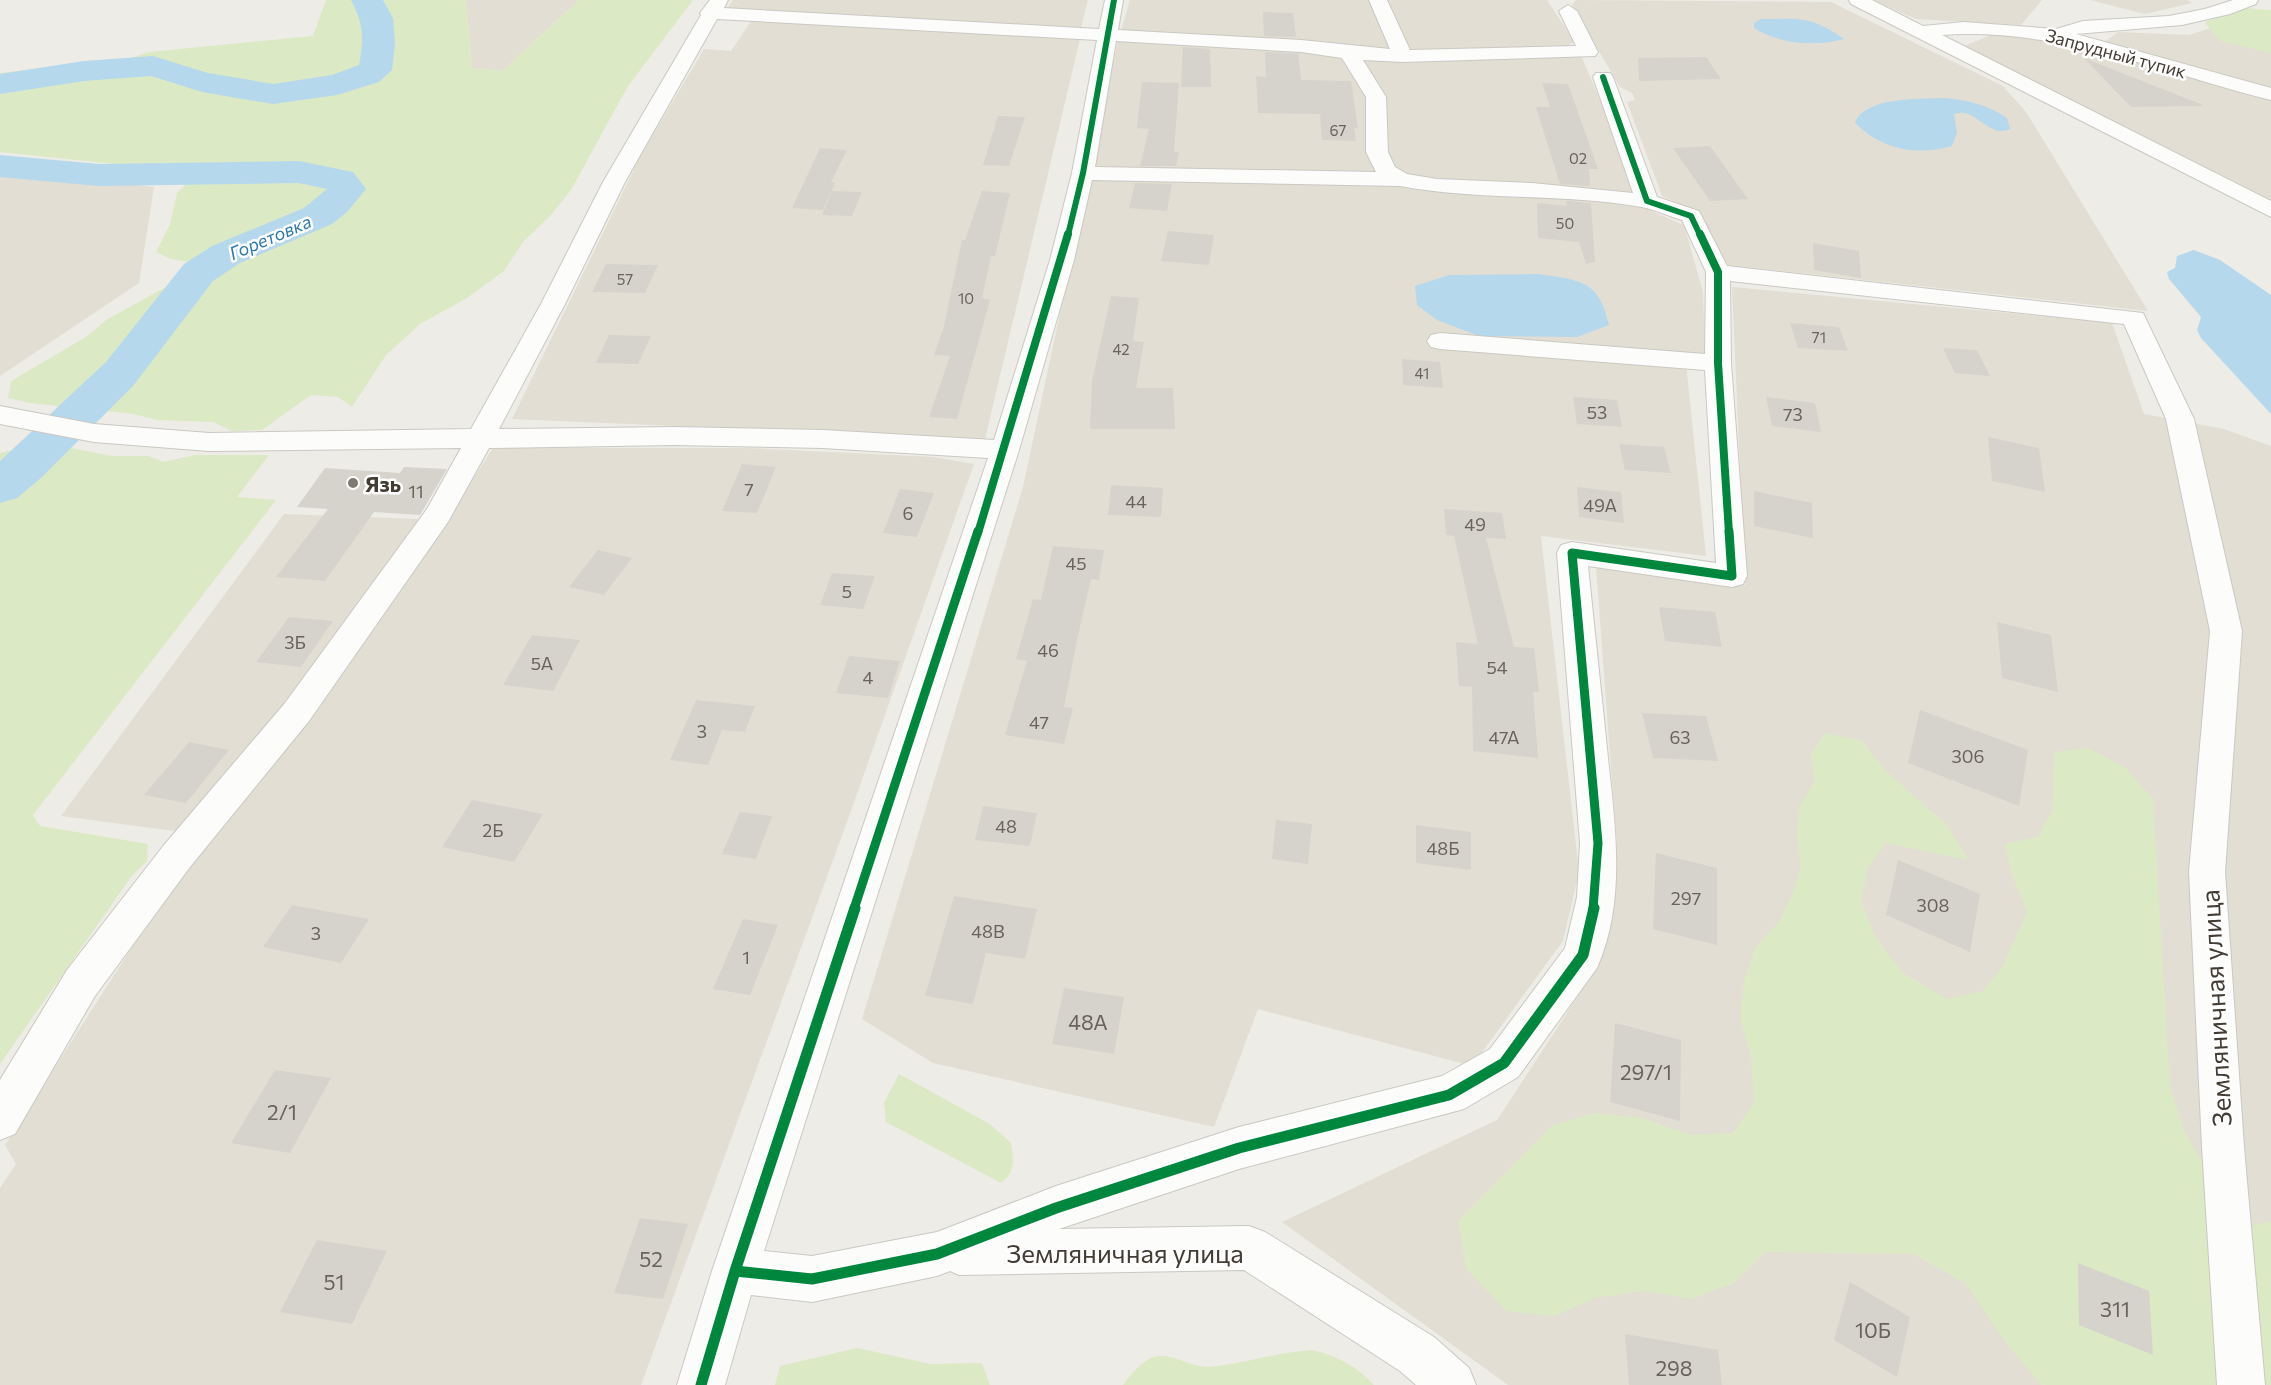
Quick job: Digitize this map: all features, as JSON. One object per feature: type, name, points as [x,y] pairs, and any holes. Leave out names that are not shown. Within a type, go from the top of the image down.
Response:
[{"type":"street","points":[[701,1385],[735,1271],[1005,450],[1062,260],[1083,173],[1114,0]]},
{"type":"street","points":[[1378,0],[1403,56]]},
{"type":"street","points":[[1858,0],[2271,210]]},
{"type":"street","points":[[2057,35],[2081,25],[2140,24],[2189,19],[2249,0]]},
{"type":"street","points":[[0,1119],[81,983],[177,856],[297,712],[438,515],[478,438],[554,304],[614,182],[714,7],[1108,37],[1301,45],[1349,53],[1403,56],[1588,52],[1568,11]]},
{"type":"street","name":"Запрудный тупик","points":[[1922,31],[1964,28],[2057,35],[2271,94]]},
{"type":"street","points":[[1349,53],[1376,97],[1377,152],[1386,171],[1400,179]]},
{"type":"street","points":[[1603,77],[1647,201]]},
{"type":"street","points":[[735,1271],[812,1279],[937,1254],[1056,1208],[1239,1148],[1449,1095],[1504,1063],[1583,955],[1596,897],[1598,843],[1572,553],[1732,576],[1718,363],[1718,272],[1691,216],[1647,201],[1532,190],[1437,186],[1400,179],[1083,173]]},
{"type":"street","name":"Земляничная улица","points":[[1718,272],[2134,318],[2180,419],[2226,631],[2207,872],[2223,1147],[2241,1385]]},
{"type":"street","points":[[1440,341],[1718,363]]},
{"type":"street","points":[[0,415],[94,433],[209,442],[674,436],[823,439],[1005,450]]},
{"type":"street","name":"Земляничная улица","points":[[937,1254],[1249,1248],[1418,1354],[1452,1385]]},
{"type":"shaded area","points":[[466,0],[579,0],[502,71],[472,68]]},
{"type":"shaded area","points":[[733,0],[1088,0],[1080,31],[725,11]]},
{"type":"shaded area","points":[[1130,0],[1547,0],[1574,41],[1565,49],[1378,52],[1324,41],[1120,34]]},
{"type":"shaded area","points":[[1576,0],[1831,2],[2003,86],[2026,112],[2148,311],[1728,265],[1699,213],[1662,196],[1627,102],[1635,100],[1632,93],[1620,87],[1572,5]]},
{"type":"shaded area","points":[[1873,0],[2042,0],[2021,25],[1916,19]]},
{"type":"shaded area","points":[[2090,0],[2187,0],[2192,3],[2145,14]]},
{"type":"shaded area","points":[[2254,14],[2271,18],[2271,90],[2102,44],[2118,32],[2189,35]]},
{"type":"shaded area","points":[[752,20],[1080,39],[985,439],[512,419],[642,153],[704,49],[731,51]]},
{"type":"shaded area","points":[[1994,34],[2064,42],[2271,100],[2271,204],[1964,46]]},
{"type":"shaded area","points":[[1118,41],[1315,50],[1581,55],[1640,206],[1684,225],[1703,292],[1705,356],[1685,354],[1706,556],[1541,536],[1579,872],[1563,941],[1472,1066],[1258,1009],[1214,1127],[933,1063],[862,1019],[1023,487]]},
{"type":"shaded area","points":[[0,168],[154,187],[139,283],[0,376]]},
{"type":"shaded area","points":[[1732,287],[2112,323],[2144,414],[2224,429],[2271,446],[2271,1385],[1508,1385],[1282,1222],[1497,1120],[1601,961],[1617,848],[1596,567],[1745,585]]},
{"type":"shaded area","points":[[493,448],[746,448],[934,457],[974,464],[847,822],[641,1385],[0,1385],[0,1188],[16,1164],[5,1145],[204,835],[61,816],[284,514],[446,520]]},
{"type":"green space","points":[[326,0],[466,0],[472,68],[502,71],[579,0],[693,0],[628,86],[571,190],[550,216],[523,242],[504,271],[467,298],[420,324],[386,355],[352,407],[338,397],[311,395],[262,430],[232,431],[213,422],[157,420],[134,414],[30,403],[8,398],[11,381],[86,337],[106,320],[184,277],[195,263],[171,259],[156,252],[170,224],[177,193],[189,181],[168,164],[143,167],[0,152],[0,94],[58,83],[91,71],[0,90],[0,73],[107,60],[93,71],[149,52],[313,36]]},
{"type":"green space","points":[[2243,8],[2271,10],[2271,53],[2220,41],[2205,22]]},
{"type":"green space","points":[[46,443],[112,456],[149,456],[163,462],[196,455],[269,455],[237,497],[276,500],[33,815],[40,826],[148,844],[147,861],[131,877],[0,1064],[0,453]]},
{"type":"green space","points":[[1826,733],[1862,741],[1886,771],[1948,826],[1968,860],[1885,843],[1868,869],[1861,901],[1876,938],[1903,973],[1947,999],[1983,991],[2002,967],[2027,912],[2012,875],[2005,844],[2038,837],[2052,811],[2054,752],[2088,748],[2126,768],[2153,799],[2170,1087],[2185,1132],[2212,1179],[2251,1226],[2271,1221],[2271,1385],[2041,1385],[2000,1335],[1965,1283],[1913,1254],[1765,1252],[1734,1283],[1692,1299],[1643,1291],[1595,1298],[1554,1316],[1506,1311],[1466,1268],[1458,1221],[1553,1125],[1594,1113],[1642,1118],[1690,1135],[1733,1133],[1754,1102],[1751,1058],[1740,1017],[1744,981],[1755,948],[1778,923],[1792,895],[1801,866],[1796,833],[1800,805],[1814,782],[1811,753]]},
{"type":"green space","points":[[899,1074],[990,1124],[1011,1143],[1012,1165],[1006,1179],[1001,1183],[886,1122],[884,1103]]},
{"type":"green space","points":[[857,1348],[931,1364],[982,1363],[990,1385],[775,1385],[780,1366]]},
{"type":"green space","points":[[1313,1350],[1346,1363],[1374,1385],[1123,1385],[1141,1365],[1154,1357],[1175,1358],[1208,1367]]},
{"type":"water","points":[[1761,19],[1805,20],[1823,26],[1844,39],[1821,43],[1786,41],[1754,28],[1754,23]]},
{"type":"water","points":[[1943,98],[1992,109],[2007,118],[2010,129],[1995,130],[1969,114],[1954,114],[1957,133],[1952,146],[1913,150],[1888,145],[1865,132],[1855,123],[1860,115],[1869,108],[1880,104],[1907,99]]},
{"type":"water","points":[[2194,250],[2220,260],[2271,295],[2271,414],[2201,338],[2197,330],[2201,317],[2169,279],[2167,272],[2175,268],[2177,256]]},
{"type":"water","points":[[1537,274],[1585,284],[1599,298],[1609,325],[1577,337],[1479,336],[1437,320],[1417,305],[1415,286],[1449,275]]},
{"type":"building","points":[[1263,12],[1293,13],[1296,37],[1264,36]]},
{"type":"building","points":[[1183,47],[1210,49],[1211,87],[1181,87]]},
{"type":"building","points":[[1265,52],[1298,54],[1301,80],[1351,81],[1358,128],[1354,128],[1356,141],[1322,140],[1320,114],[1258,113],[1256,76],[1266,77]]},
{"type":"building","points":[[1706,57],[1721,79],[1639,81],[1638,58]]},
{"type":"building","points":[[2084,58],[2203,105],[2203,106],[2131,107]]},
{"type":"building","points":[[1142,82],[1179,83],[1174,152],[1179,152],[1176,166],[1140,166],[1149,129],[1137,128]]},
{"type":"building","points":[[1542,83],[1568,84],[1598,169],[1589,169],[1590,186],[1560,184],[1536,107],[1550,107]]},
{"type":"building","points":[[998,116],[1025,117],[1009,166],[983,165]]},
{"type":"building","points":[[1710,146],[1748,199],[1710,201],[1673,148]]},
{"type":"building","points":[[820,148],[847,150],[831,182],[835,183],[823,210],[792,208]]},
{"type":"building","points":[[1135,183],[1172,184],[1167,211],[1129,208]]},
{"type":"building","points":[[832,191],[862,192],[852,216],[822,215]]},
{"type":"building","points":[[982,191],[1010,193],[995,256],[991,256],[982,298],[990,300],[957,419],[929,417],[950,356],[934,355],[944,326],[962,240],[965,240]]},
{"type":"building","points":[[1566,201],[1591,203],[1595,262],[1586,264],[1579,242],[1538,238],[1537,203],[1567,206]]},
{"type":"building","points":[[1168,231],[1214,235],[1209,265],[1161,261]]},
{"type":"building","points":[[1813,243],[1859,251],[1861,278],[1814,270]]},
{"type":"building","points":[[606,264],[658,265],[645,293],[592,292]]},
{"type":"building","points":[[1111,296],[1139,298],[1133,341],[1144,342],[1136,388],[1173,388],[1175,429],[1090,429],[1092,381]]},
{"type":"building","points":[[1790,323],[1839,327],[1848,351],[1798,348]]},
{"type":"building","points":[[609,335],[651,336],[638,364],[596,363]]},
{"type":"building","points":[[1943,348],[1977,350],[1990,376],[1955,373]]},
{"type":"building","points":[[1402,359],[1440,362],[1443,388],[1403,385]]},
{"type":"building","points":[[1573,397],[1617,400],[1622,427],[1577,424]]},
{"type":"building","points":[[1766,397],[1815,403],[1821,432],[1772,426]]},
{"type":"building","points":[[1988,437],[2039,448],[2045,492],[1992,481]]},
{"type":"building","points":[[1619,444],[1664,447],[1671,473],[1625,470]]},
{"type":"building","points":[[742,464],[776,467],[757,513],[722,511]]},
{"type":"building","points":[[404,467],[447,469],[420,515],[374,512],[325,581],[276,577],[328,509],[297,507],[325,468],[400,473]]},
{"type":"building","points":[[1111,485],[1163,488],[1161,517],[1108,515]]},
{"type":"building","points":[[1577,487],[1621,492],[1624,523],[1579,517]]},
{"type":"building","points":[[900,489],[934,493],[917,537],[883,533]]},
{"type":"building","points":[[1754,491],[1812,503],[1813,538],[1754,526]]},
{"type":"building","points":[[1444,509],[1502,513],[1506,539],[1486,538],[1514,647],[1534,648],[1539,692],[1533,692],[1538,758],[1473,751],[1472,687],[1459,686],[1456,642],[1478,644],[1454,536],[1446,535]]},
{"type":"building","points":[[1053,546],[1104,550],[1099,580],[1091,579],[1077,640],[1064,707],[1073,708],[1064,744],[1005,735],[1027,661],[1016,659],[1033,599],[1041,600]]},
{"type":"building","points":[[598,550],[632,558],[604,595],[569,587]]},
{"type":"building","points":[[832,573],[875,576],[863,609],[820,605]]},
{"type":"building","points":[[1659,607],[1715,612],[1722,647],[1665,641]]},
{"type":"building","points":[[289,617],[333,621],[301,667],[256,662]]},
{"type":"building","points":[[1997,622],[2051,635],[2058,692],[2002,678]]},
{"type":"building","points":[[532,635],[580,640],[553,691],[503,685]]},
{"type":"building","points":[[849,656],[900,661],[888,698],[836,693]]},
{"type":"building","points":[[696,700],[755,706],[745,732],[722,730],[708,765],[670,760]]},
{"type":"building","points":[[1920,710],[2028,750],[2019,806],[1908,763]]},
{"type":"building","points":[[1642,713],[1706,716],[1718,761],[1653,758]]},
{"type":"building","points":[[189,742],[229,750],[186,803],[144,795]]},
{"type":"building","points":[[472,800],[543,814],[514,862],[442,847]]},
{"type":"building","points":[[983,806],[1037,813],[1030,846],[975,840]]},
{"type":"building","points":[[740,812],[772,816],[756,859],[722,854]]},
{"type":"building","points":[[1276,820],[1312,824],[1308,864],[1272,859]]},
{"type":"building","points":[[1416,825],[1471,832],[1471,870],[1416,863]]},
{"type":"building","points":[[1656,853],[1717,868],[1717,945],[1653,929]]},
{"type":"building","points":[[1898,860],[1980,894],[1970,952],[1886,915]]},
{"type":"building","points":[[954,896],[1037,909],[1025,959],[986,953],[973,1004],[925,996]]},
{"type":"building","points":[[292,905],[369,919],[341,963],[263,947]]},
{"type":"building","points":[[743,919],[778,925],[750,995],[713,989]]},
{"type":"building","points":[[1064,988],[1124,997],[1114,1054],[1052,1044]]},
{"type":"building","points":[[1615,1023],[1681,1040],[1680,1121],[1610,1102]]},
{"type":"building","points":[[275,1070],[331,1078],[290,1153],[231,1143]]},
{"type":"building","points":[[640,1218],[688,1224],[663,1299],[614,1293]]},
{"type":"building","points":[[317,1240],[387,1251],[352,1324],[280,1312]]},
{"type":"building","points":[[2078,1263],[2149,1291],[2153,1355],[2079,1325]]},
{"type":"building","points":[[1850,1282],[1910,1317],[1897,1377],[1834,1340]]},
{"type":"building","points":[[1625,1334],[1718,1350],[1722,1385],[1629,1385]]},
{"type":"waterway","name":"Горетовка","points":[[0,84],[84,71],[153,66],[202,82],[273,94],[337,85],[375,70],[379,44],[377,18],[367,0]]},
{"type":"waterway","name":"Горетовка","points":[[0,166],[99,175],[299,172],[340,180],[347,189],[334,204],[318,216],[301,225],[244,246],[209,264],[176,298],[122,372],[35,456],[0,486]]},
{"type":"cycle path","points":[[701,1385],[735,1271],[1005,450],[1062,260],[1083,173],[1114,0]]},
{"type":"cycle path","points":[[735,1271],[812,1279],[937,1254],[1056,1208],[1239,1148],[1449,1095],[1504,1063],[1583,955],[1596,897],[1598,843],[1572,553],[1732,576],[1718,363],[1718,272],[1691,216],[1647,201],[1603,77]]},
{"type":"place","name":"Язь","points":[[353,483]]}]
